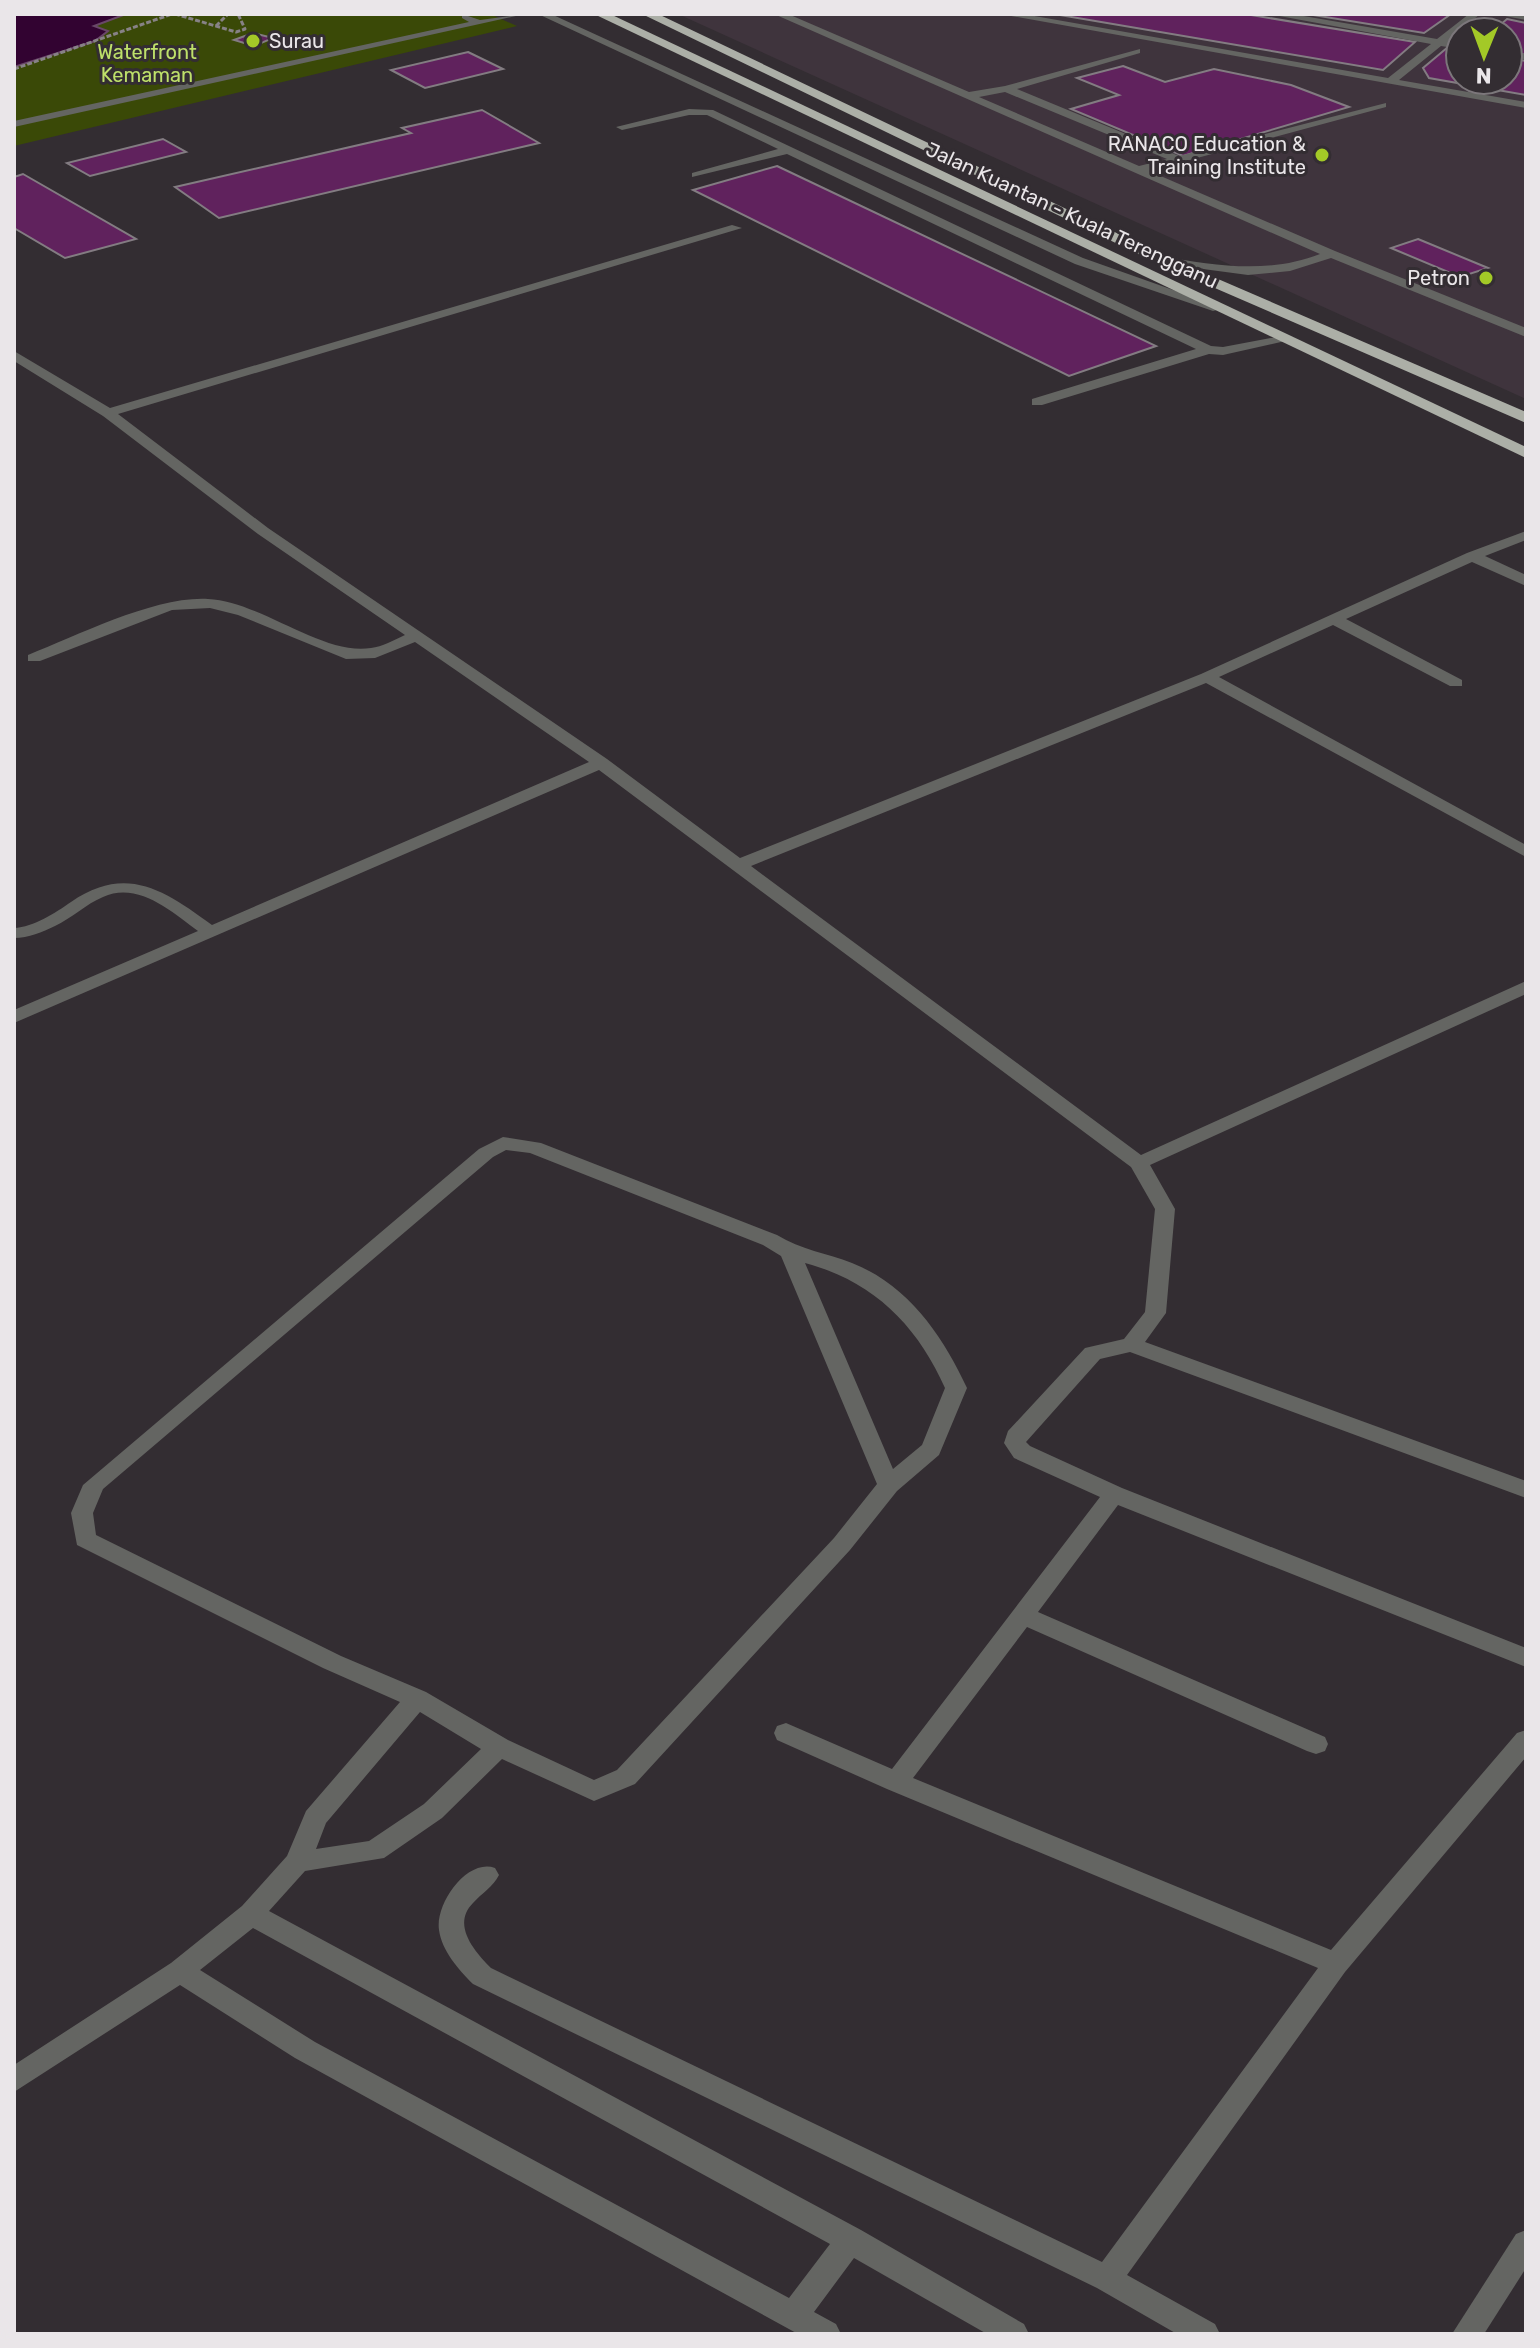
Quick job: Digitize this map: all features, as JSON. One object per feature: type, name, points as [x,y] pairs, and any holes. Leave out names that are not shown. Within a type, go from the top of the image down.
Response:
[{"type":"highway","name":"Jalan Kuantan - Kuala Terengganu","points":[[600,14],[1526,453]]},
{"type":"highway","name":"Jalan Kuantan - Kuala Terengganu","points":[[649,15],[1162,260],[1526,418]]},
{"type":"street","points":[[461,14],[478,23]]},
{"type":"street","points":[[14,124],[520,14]]},
{"type":"street","points":[[543,14],[1079,261],[1233,313]]},
{"type":"street","points":[[779,14],[1331,254],[1526,333]]},
{"type":"street","points":[[1005,14],[1526,105]]},
{"type":"street","points":[[1274,14],[1444,43]]},
{"type":"street","points":[[1391,81],[1475,14]]},
{"type":"street","points":[[1509,14],[1526,17]]},
{"type":"street","points":[[967,96],[1006,89],[1136,51]]},
{"type":"street","points":[[1006,89],[1179,160]]},
{"type":"street","points":[[1139,170],[1382,105]]},
{"type":"street","points":[[622,127],[701,111],[1208,350]]},
{"type":"street","points":[[696,175],[788,150]]},
{"type":"street","points":[[108,413],[736,228]]},
{"type":"street","points":[[1162,260],[1223,271],[1250,272],[1290,270],[1331,254]]},
{"type":"street","points":[[1037,402],[1208,350],[1223,351],[1287,339]]},
{"type":"street","points":[[14,355],[108,413],[263,531],[601,763],[1139,1163],[1165,1209],[1155,1313],[1131,1345]]},
{"type":"street","points":[[738,865],[1207,677],[1472,556],[1526,535]]},
{"type":"street","points":[[1472,556],[1526,581]]},
{"type":"street","points":[[34,658],[170,606],[210,603],[243,612],[346,654],[375,653],[417,636]]},
{"type":"street","points":[[1333,619],[1456,683]]},
{"type":"street","points":[[1207,677],[1526,852]]},
{"type":"street","points":[[14,1017],[601,763]]},
{"type":"street","points":[[14,933],[22,934],[61,917],[100,892],[133,887],[158,895],[209,931]]},
{"type":"street","points":[[1139,1163],[1526,987]]},
{"type":"street","points":[[503,1143],[534,1147],[770,1240],[790,1252],[849,1270],[904,1304],[945,1359],[956,1388],[931,1449],[889,1485],[842,1544],[626,1777],[594,1791],[499,1747],[417,1699],[289,1642],[85,1539],[82,1513],[94,1485],[474,1163],[503,1143]]},
{"type":"street","points":[[790,1252],[889,1485]]},
{"type":"street","points":[[1526,1490],[1131,1345],[1093,1353],[1016,1436],[1015,1443],[1022,1452],[1114,1494],[1526,1658]]},
{"type":"street","points":[[896,1782],[1114,1494]]},
{"type":"street","points":[[1021,1614],[1316,1744]]},
{"type":"street","points":[[14,2080],[180,1971],[251,1914],[298,1862],[315,1818],[417,1699]]},
{"type":"street","points":[[786,1733],[896,1782],[1336,1964]]},
{"type":"street","points":[[1107,2279],[1336,1964],[1526,1740]]},
{"type":"street","points":[[298,1862],[375,1851],[433,1811],[499,1747]]},
{"type":"street","points":[[486,1875],[454,1907],[452,1934],[463,1957],[482,1976],[1107,2279],[1205,2334]]},
{"type":"street","points":[[251,1914],[358,1976],[851,2239],[1014,2334]]},
{"type":"street","points":[[180,1971],[305,2050],[826,2334]]},
{"type":"street","points":[[793,2316],[851,2239]]},
{"type":"street","points":[[1467,2334],[1526,2243]]},
{"type":"path","points":[[14,69],[173,14],[236,32],[245,29],[238,14]]},
{"type":"path","points":[[216,26],[228,14]]},
{"type":"shaded area","points":[[14,14],[126,14],[94,26],[108,31],[95,41],[14,67]]},
{"type":"shaded area","points":[[678,14],[1526,14],[1526,399]]},
{"type":"green space","name":"Waterfront Kemaman","points":[[126,14],[490,14],[517,26],[14,146],[14,67],[95,40],[108,31],[93,26]]},
{"type":"building","points":[[1054,14],[1245,14],[1415,42],[1383,70]]},
{"type":"building","points":[[1307,14],[1451,14],[1424,33]]},
{"type":"building","points":[[1524,23],[1526,23],[1524,55]]},
{"type":"building","points":[[253,33],[273,38],[254,46],[234,40]]},
{"type":"building","points":[[1444,50],[1444,81],[1429,78],[1423,68]]},
{"type":"building","points":[[468,52],[503,69],[425,88],[391,70]]},
{"type":"building","points":[[1524,61],[1526,61],[1524,95]]},
{"type":"building","points":[[1123,66],[1165,82],[1214,69],[1291,85],[1349,107],[1183,156],[1071,109],[1119,95],[1077,78]]},
{"type":"building","points":[[482,110],[539,143],[219,218],[175,187],[411,133],[402,128]]},
{"type":"building","points":[[163,139],[186,152],[90,176],[67,163]]},
{"type":"building","points":[[777,166],[1156,346],[1069,376],[693,190]]},
{"type":"building","points":[[23,174],[136,239],[65,258],[14,228],[14,177]]},
{"type":"building","points":[[1418,239],[1488,268],[1460,277],[1391,248]]},
{"type":"place","name":"Surau","points":[[253,41]]},
{"type":"place","name":"RANACO Education & Training Institute","points":[[1322,155]]},
{"type":"place","name":"Petron","points":[[1486,278]]}]
